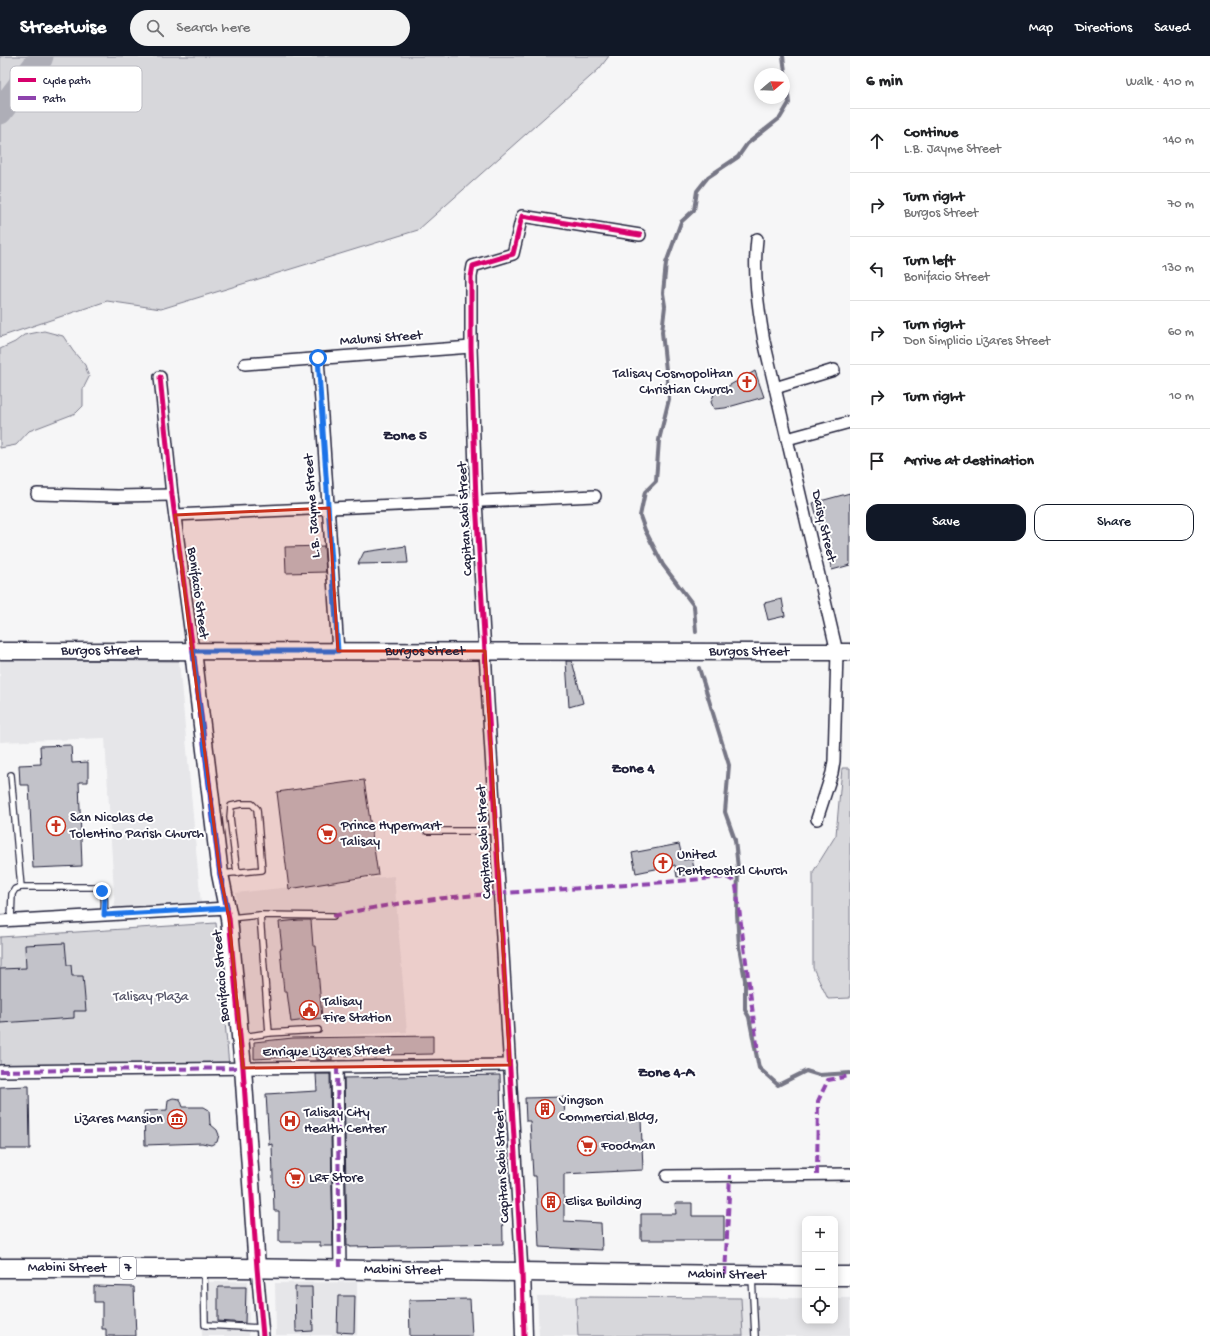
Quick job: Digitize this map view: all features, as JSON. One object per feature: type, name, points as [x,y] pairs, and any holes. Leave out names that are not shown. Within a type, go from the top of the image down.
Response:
[{"type":"main road","name":"Mabini Street","points":[[0,1268],[257,1268],[802,1276]]},
{"type":"main road","points":[[838,1276],[850,1276]]},
{"type":"street","name":"Capitan Sabi Street","points":[[524,1336],[522,1272],[476,501],[471,347],[471,277],[473,266],[513,254],[522,216],[640,235]]},
{"type":"street","name":"Daisy Street","points":[[757,239],[756,270],[759,315],[787,439],[843,652],[834,761],[832,773],[817,819]]},
{"type":"street","name":"Malunsi Street","points":[[245,364],[471,347]]},
{"type":"street","name":"L.B. Jayme Street","points":[[318,358],[338,651]]},
{"type":"street","points":[[775,388],[834,370]]},
{"type":"street","name":"Bonifacio Street","points":[[160,377],[172,495],[193,651],[220,874],[228,913],[243,1068],[263,1332]]},
{"type":"street","points":[[787,439],[850,422]]},
{"type":"street","points":[[37,494],[117,496],[172,495]]},
{"type":"street","points":[[175,515],[595,496]]},
{"type":"street","name":"Burgos Street","points":[[0,651],[843,652]]},
{"type":"street","points":[[6,920],[104,915],[228,913]]},
{"type":"street","name":"Enrique Lizares Street","points":[[0,1071],[510,1065]]},
{"type":"street","points":[[336,1067],[340,1270]]},
{"type":"street","points":[[668,1176],[850,1174]]},
{"type":"lane","points":[[11,776],[21,887]]},
{"type":"lane","points":[[220,874],[237,873],[262,870],[258,809],[252,804],[231,806],[230,817],[237,873]]},
{"type":"lane","points":[[427,831],[496,831]]},
{"type":"lane","points":[[6,920],[12,894],[15,889],[21,887],[98,887],[105,896],[104,915]]},
{"type":"lane","points":[[228,913],[333,916]]},
{"type":"lane","points":[[260,915],[270,1033]]},
{"type":"lane","points":[[240,1037],[270,1033],[318,1030]]},
{"type":"lane","points":[[204,1268],[205,1325],[263,1332]]},
{"type":"lane","points":[[752,1275],[755,1336]]},
{"type":"highlighted area","points":[[329,508],[338,651],[485,651],[510,1065],[243,1068],[229,918],[220,874],[175,515]]},
{"type":"shaded area","points":[[0,660],[179,661],[201,904],[115,910],[105,738],[0,742]]},
{"type":"shaded area","points":[[394,876],[407,1032],[249,1040],[236,893]]},
{"type":"shaded area","points":[[248,1281],[249,1336],[202,1336],[200,1282]]},
{"type":"shaded area","points":[[357,1282],[357,1335],[276,1335],[275,1283]]},
{"type":"shaded area","points":[[537,1296],[802,1298],[802,1324],[838,1324],[838,1298],[850,1298],[850,1336],[539,1336]]},
{"type":"green space","points":[[0,56],[609,56],[599,69],[418,230],[161,309],[107,301],[0,337]]},
{"type":"green space","points":[[44,331],[63,336],[85,365],[89,377],[83,389],[83,406],[76,413],[29,431],[16,445],[0,448],[0,349],[15,342],[24,335]]},
{"type":"green space","points":[[43,656],[179,657],[179,661],[43,660]]},
{"type":"green space","points":[[842,768],[850,768],[850,998],[828,999],[813,968],[813,872],[836,835]]},
{"type":"green space","name":"Talisay Plaza","points":[[216,923],[229,1066],[0,1069],[0,937]]},
{"type":"green space","points":[[576,1297],[741,1298],[743,1336],[578,1336]]},
{"type":"building","name":"Talisay Cosmopolitan Christian Church","points":[[755,371],[764,397],[725,408],[714,409],[711,402],[714,394]]},
{"type":"building","points":[[850,493],[850,565],[832,570],[813,503]]},
{"type":"building","points":[[324,546],[326,572],[286,573],[285,547]]},
{"type":"building","points":[[406,546],[408,563],[358,564],[364,552]]},
{"type":"building","points":[[782,599],[785,616],[768,620],[764,603]]},
{"type":"building","points":[[566,661],[572,661],[583,703],[569,707]]},
{"type":"building","name":"San Nicolas de Tolentino Parish Church","points":[[71,745],[72,763],[88,762],[88,782],[79,782],[82,866],[33,868],[29,785],[20,785],[19,765],[41,764],[40,746]]},
{"type":"building","name":"Prince Hypermart Talisay","points":[[364,780],[378,875],[289,889],[277,792]]},
{"type":"building","name":"United Pentecostal Church","points":[[679,844],[683,860],[692,859],[695,873],[677,877],[675,865],[636,873],[632,853]]},
{"type":"building","points":[[311,920],[313,946],[316,946],[322,1018],[291,1022],[287,992],[284,992],[279,922]]},
{"type":"building","points":[[65,943],[67,965],[71,965],[72,976],[83,976],[86,1011],[74,1011],[74,1018],[0,1023],[0,969],[26,968],[25,945]]},
{"type":"building","points":[[433,1036],[433,1054],[332,1056],[332,1060],[316,1060],[316,1056],[254,1059],[254,1042],[293,1038]]},
{"type":"building","points":[[316,1074],[330,1074],[333,1246],[320,1246],[320,1242],[279,1242],[279,1211],[274,1211],[272,1144],[269,1145],[266,1094],[317,1091]]},
{"type":"building","points":[[500,1075],[503,1244],[347,1246],[344,1078]]},
{"type":"building","points":[[29,1086],[30,1149],[0,1149],[0,1087]]},
{"type":"building","points":[[564,1097],[565,1121],[641,1119],[643,1170],[564,1174],[564,1221],[601,1223],[602,1250],[539,1247],[536,1176],[533,1176],[530,1121],[526,1121],[525,1098]]},
{"type":"building","name":"Lizares Mansion","points":[[173,1098],[180,1099],[183,1107],[204,1107],[209,1110],[210,1124],[217,1130],[219,1135],[217,1142],[211,1145],[202,1143],[145,1145],[144,1111],[167,1110],[168,1100]]},
{"type":"building","points":[[675,1203],[692,1203],[692,1216],[724,1216],[724,1240],[641,1240],[641,1214],[676,1214]]},
{"type":"building","points":[[94,1286],[134,1287],[136,1336],[106,1336],[106,1329],[102,1329],[102,1302],[94,1302]]},
{"type":"building","points":[[218,1287],[246,1287],[245,1323],[218,1321]]},
{"type":"building","points":[[295,1287],[312,1287],[313,1331],[296,1332]]},
{"type":"building","points":[[338,1296],[355,1296],[354,1333],[337,1332]]},
{"type":"building","points":[[470,1299],[472,1336],[410,1336],[409,1300]]},
{"type":"waterway","points":[[35,66],[41,56]]},
{"type":"waterway","points":[[696,632],[694,606],[663,565],[645,530],[640,516],[645,492],[656,481],[659,440],[669,399],[662,332],[665,306],[663,293],[666,263],[681,222],[694,210],[697,191],[708,177],[738,157],[747,144],[780,118],[789,103],[783,56]]},
{"type":"waterway","points":[[0,112],[10,99]]},
{"type":"waterway","points":[[699,668],[729,765],[725,812],[735,840],[738,868],[737,913],[739,947],[745,980],[745,1010],[749,1017],[759,1068],[778,1085],[806,1071],[819,1075],[850,1073]]},
{"type":"marked path","points":[[333,916],[395,904],[426,900],[726,877],[732,880],[736,886],[758,1052]]},
{"type":"marked path","points":[[337,1067],[340,1269]]},
{"type":"marked path","points":[[0,1071],[243,1068]]},
{"type":"marked path","points":[[817,1175],[818,1101],[828,1080],[850,1076]]},
{"type":"marked path","points":[[725,1275],[730,1175]]},
{"type":"cycle path","points":[[524,1336],[522,1272],[476,501],[471,347],[471,277],[473,266],[513,254],[522,216],[640,235]]},
{"type":"cycle path","points":[[160,377],[172,495],[193,651],[220,874],[229,918],[243,1068],[263,1336]]},
{"type":"place","name":"Talisay Cosmopolitan Christian Church","points":[[747,382]]},
{"type":"place","name":"San Nicolas de Tolentino Parish Church","points":[[56,826]]},
{"type":"place","name":"Prince Hypermart Talisay","points":[[327,834]]},
{"type":"place","name":"United Pentecostal Church","points":[[663,863]]},
{"type":"place","name":"Talisay Fire Station","points":[[309,1010]]},
{"type":"place","name":"Vingson Commercial Bldg,","points":[[545,1109]]},
{"type":"place","name":"Lizares Mansion","points":[[177,1119]]},
{"type":"place","name":"Talisay City Health Center","points":[[290,1121]]},
{"type":"place","name":"Foodman","points":[[587,1146]]},
{"type":"place","name":"LRF Store","points":[[295,1178]]},
{"type":"place","name":"Elisa Building","points":[[551,1202]]},
{"type":"district","name":"Zone 5","points":[[405,436]]},
{"type":"district","name":"Zone 4","points":[[633,769]]},
{"type":"district","name":"Zone 4-A","points":[[666,1073]]},
{"type":"route","points":[[102,891],[105,896],[104,915],[227,908],[220,874],[193,651],[338,651],[318,358]]}]
